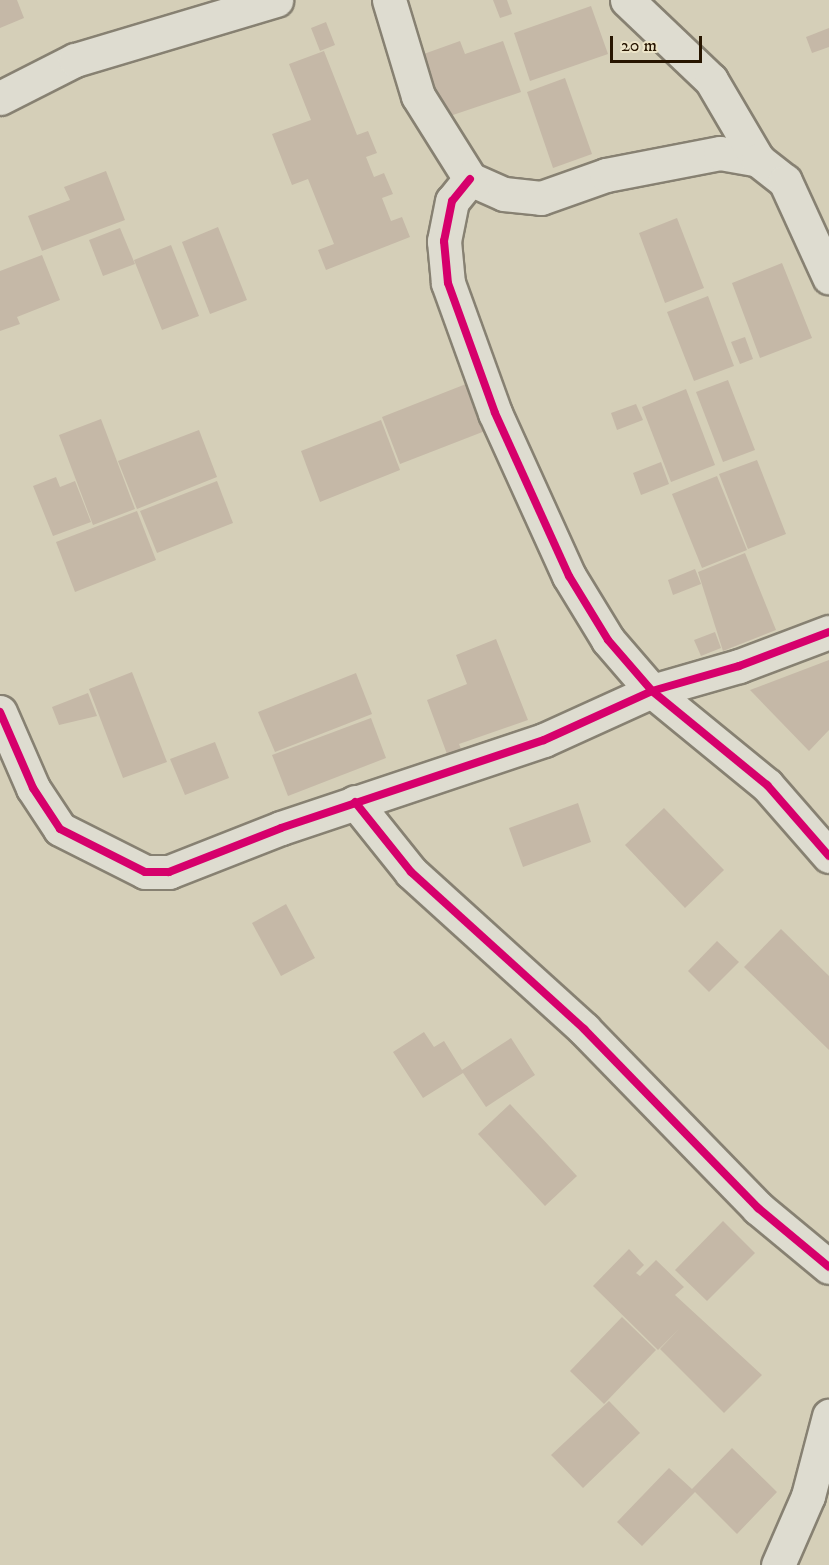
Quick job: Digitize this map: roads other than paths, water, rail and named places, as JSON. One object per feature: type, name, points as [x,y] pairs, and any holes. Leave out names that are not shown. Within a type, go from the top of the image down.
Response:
[{"type":"street","points":[[0,98],[75,60],[276,0]]},
{"type":"street","points":[[389,0],[418,96],[470,179],[504,194],[541,198],[606,175],[720,153],[758,160]]},
{"type":"street","points":[[627,0],[711,80],[758,160],[785,181],[829,277]]},
{"type":"street","points":[[470,179],[452,201],[444,241],[448,283],[466,338],[568,576],[609,640],[652,691],[767,785],[829,856]]},
{"type":"street","points":[[0,712],[33,788],[60,829],[145,872],[169,872],[355,802],[544,740],[652,691],[739,666],[829,632]]},
{"type":"street","points":[[355,802],[411,872],[584,1029],[758,1209],[829,1267]]},
{"type":"street","points":[[778,1565],[808,1496],[829,1416]]}]
